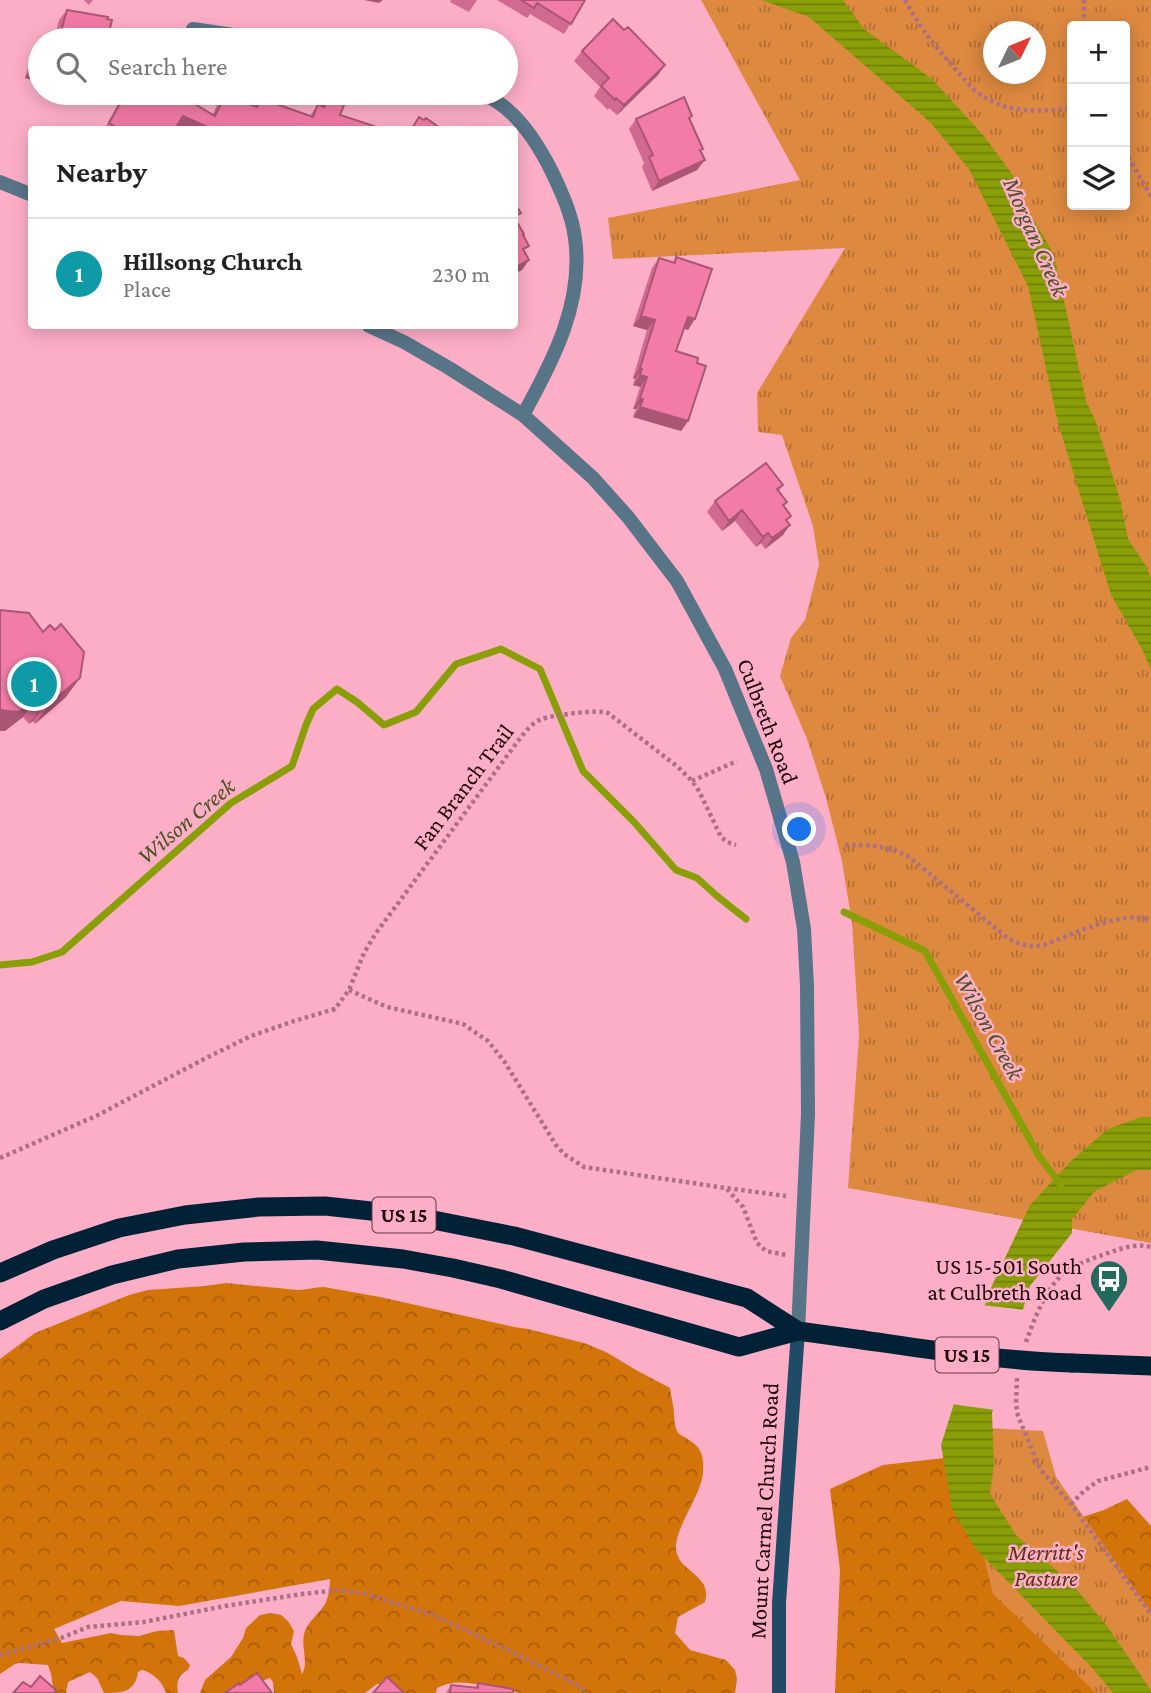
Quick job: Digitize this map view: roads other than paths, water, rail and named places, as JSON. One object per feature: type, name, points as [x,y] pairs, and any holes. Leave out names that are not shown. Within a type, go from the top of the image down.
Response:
[{"type":"highway","name":"US 15","points":[[0,1273],[53,1250],[119,1228],[185,1215],[259,1206],[326,1206],[408,1215],[514,1236],[747,1298],[798,1331]]},
{"type":"highway","name":"US 15","points":[[0,1321],[44,1299],[113,1275],[178,1259],[244,1252],[317,1250],[403,1259],[501,1279],[739,1347],[798,1331],[1027,1361],[1151,1366]]},
{"type":"main road","name":"Mount Carmel Church Road","points":[[779,1693],[779,1603],[798,1331]]},
{"type":"street","points":[[501,105],[509,110],[541,150],[564,197],[575,237],[576,276],[569,314],[551,364],[523,415]]},
{"type":"street","points":[[0,182],[28,193]]},
{"type":"street","name":"Culbreth Road","points":[[376,329],[449,368],[523,415],[593,478],[628,517],[677,581],[725,669],[766,769],[793,862],[804,929],[808,1101],[798,1331]]},
{"type":"water","name":"Morgan Creek","points":[[761,0],[843,0],[864,29],[932,79],[984,136],[1015,178],[1025,204],[1054,255],[1086,401],[1096,422],[1121,503],[1128,539],[1151,578],[1151,670],[1111,595],[1058,423],[1028,286],[969,169],[930,122],[809,17]]},
{"type":"water","points":[[1141,1117],[1151,1117],[1151,1170],[1137,1170],[1095,1191],[1072,1219],[1072,1233],[1030,1286],[992,1413],[994,1465],[990,1494],[1016,1535],[1072,1584],[1107,1626],[1151,1690],[1151,1693],[1113,1693],[975,1548],[952,1509],[941,1445],[989,1292],[1030,1205],[1072,1160],[1108,1129]]},
{"type":"waterway","name":"Wilson Creek","points":[[0,965],[32,962],[62,952],[231,803],[292,766],[313,709],[337,689],[384,725],[416,712],[456,664],[501,649],[540,669],[583,771],[634,822],[676,870],[697,878],[746,919]]},
{"type":"waterway","name":"Wilson Creek","points":[[844,912],[925,951],[1039,1156],[1061,1185]]},
{"type":"place","name":"Hillsong Church","points":[[34,684]]},
{"type":"place","name":"US 15-501 South at Culbreth Road","points":[[1109,1313]]},
{"type":"park label","name":"Merritt's Pasture","points":[[1046,1565]]}]
